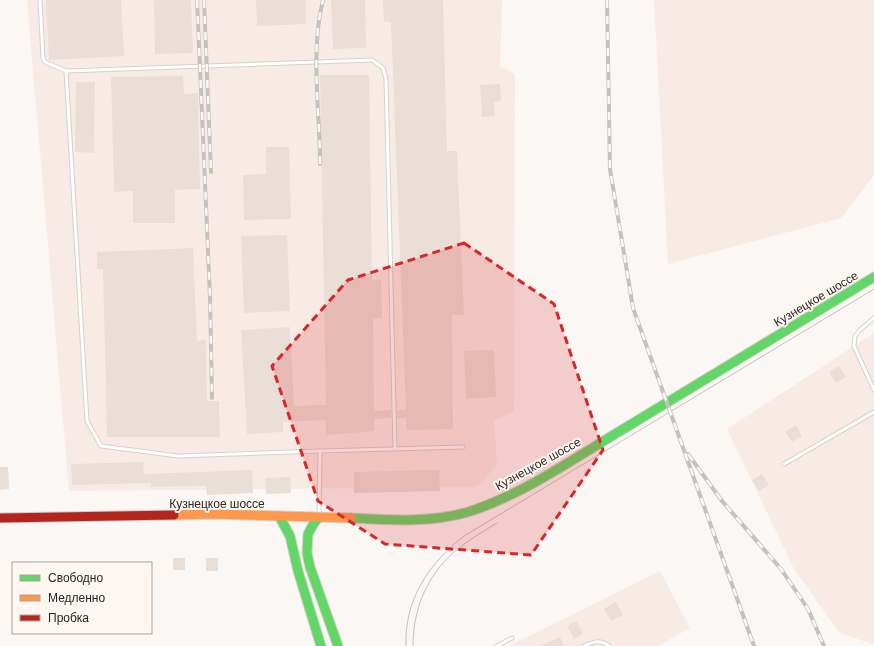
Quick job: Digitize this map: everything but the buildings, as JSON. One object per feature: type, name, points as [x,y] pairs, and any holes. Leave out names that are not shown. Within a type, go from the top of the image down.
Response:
[{"type":"main road","name":"Кузнецкое шоссе","points":[[0,518],[213,514],[319,516],[402,520],[444,517],[467,512],[500,500],[568,462],[874,277]]},
{"type":"main road","points":[[279,516],[289,532],[293,542],[298,570],[321,646]]},
{"type":"main road","points":[[319,516],[310,527],[307,536],[308,555],[312,574],[338,646]]},
{"type":"lane","points":[[40,0],[43,58],[45,62],[66,71],[372,60],[384,68],[386,79],[396,449]]},
{"type":"lane","points":[[66,71],[88,421],[101,446],[178,456],[463,447]]},
{"type":"lane","points":[[874,318],[855,336],[854,346],[874,390]]},
{"type":"lane","points":[[784,464],[874,412]]},
{"type":"lane","points":[[319,516],[320,451]]},
{"type":"lane","points":[[497,646],[512,638]]},
{"type":"lane","points":[[584,646],[597,641],[609,646]]},
{"type":"highlighted area","points":[[464,243],[554,304],[603,450],[531,555],[385,544],[318,501],[272,366],[348,280]]},
{"type":"shaded area","points":[[27,0],[502,0],[500,66],[515,74],[514,412],[494,420],[497,465],[477,487],[69,491]]},
{"type":"shaded area","points":[[654,0],[874,0],[874,175],[841,218],[668,264]]},
{"type":"shaded area","points":[[874,333],[874,643],[871,644],[839,632],[794,569],[727,429]]},
{"type":"shaded area","points":[[660,571],[690,628],[658,646],[509,646]]},
{"type":"tram line","points":[[406,646],[406,629],[409,613],[421,584],[440,558],[464,536],[874,289]]},
{"type":"tram line","points":[[413,646],[415,620],[419,607],[423,595],[436,572],[454,552],[497,523]]},
{"type":"railway","points":[[197,0],[210,297],[212,398]]},
{"type":"railway","points":[[204,0],[211,172]]},
{"type":"railway","points":[[320,164],[316,61],[319,20],[323,0]]},
{"type":"railway","points":[[607,0],[610,169],[633,308],[754,646]]},
{"type":"railway","points":[[688,454],[722,501],[781,569],[808,609],[824,646]]},
{"type":"traffic: fast","points":[[351,518],[410,520],[439,518],[468,512],[510,495],[551,473],[874,277]]},
{"type":"traffic: fast","points":[[279,516],[290,536],[298,571],[321,646]]},
{"type":"traffic: fast","points":[[319,517],[308,534],[307,553],[310,567],[338,646]]},
{"type":"traffic: slow","points":[[174,515],[213,514],[351,518]]},
{"type":"traffic: jam","points":[[0,518],[174,515]]}]
